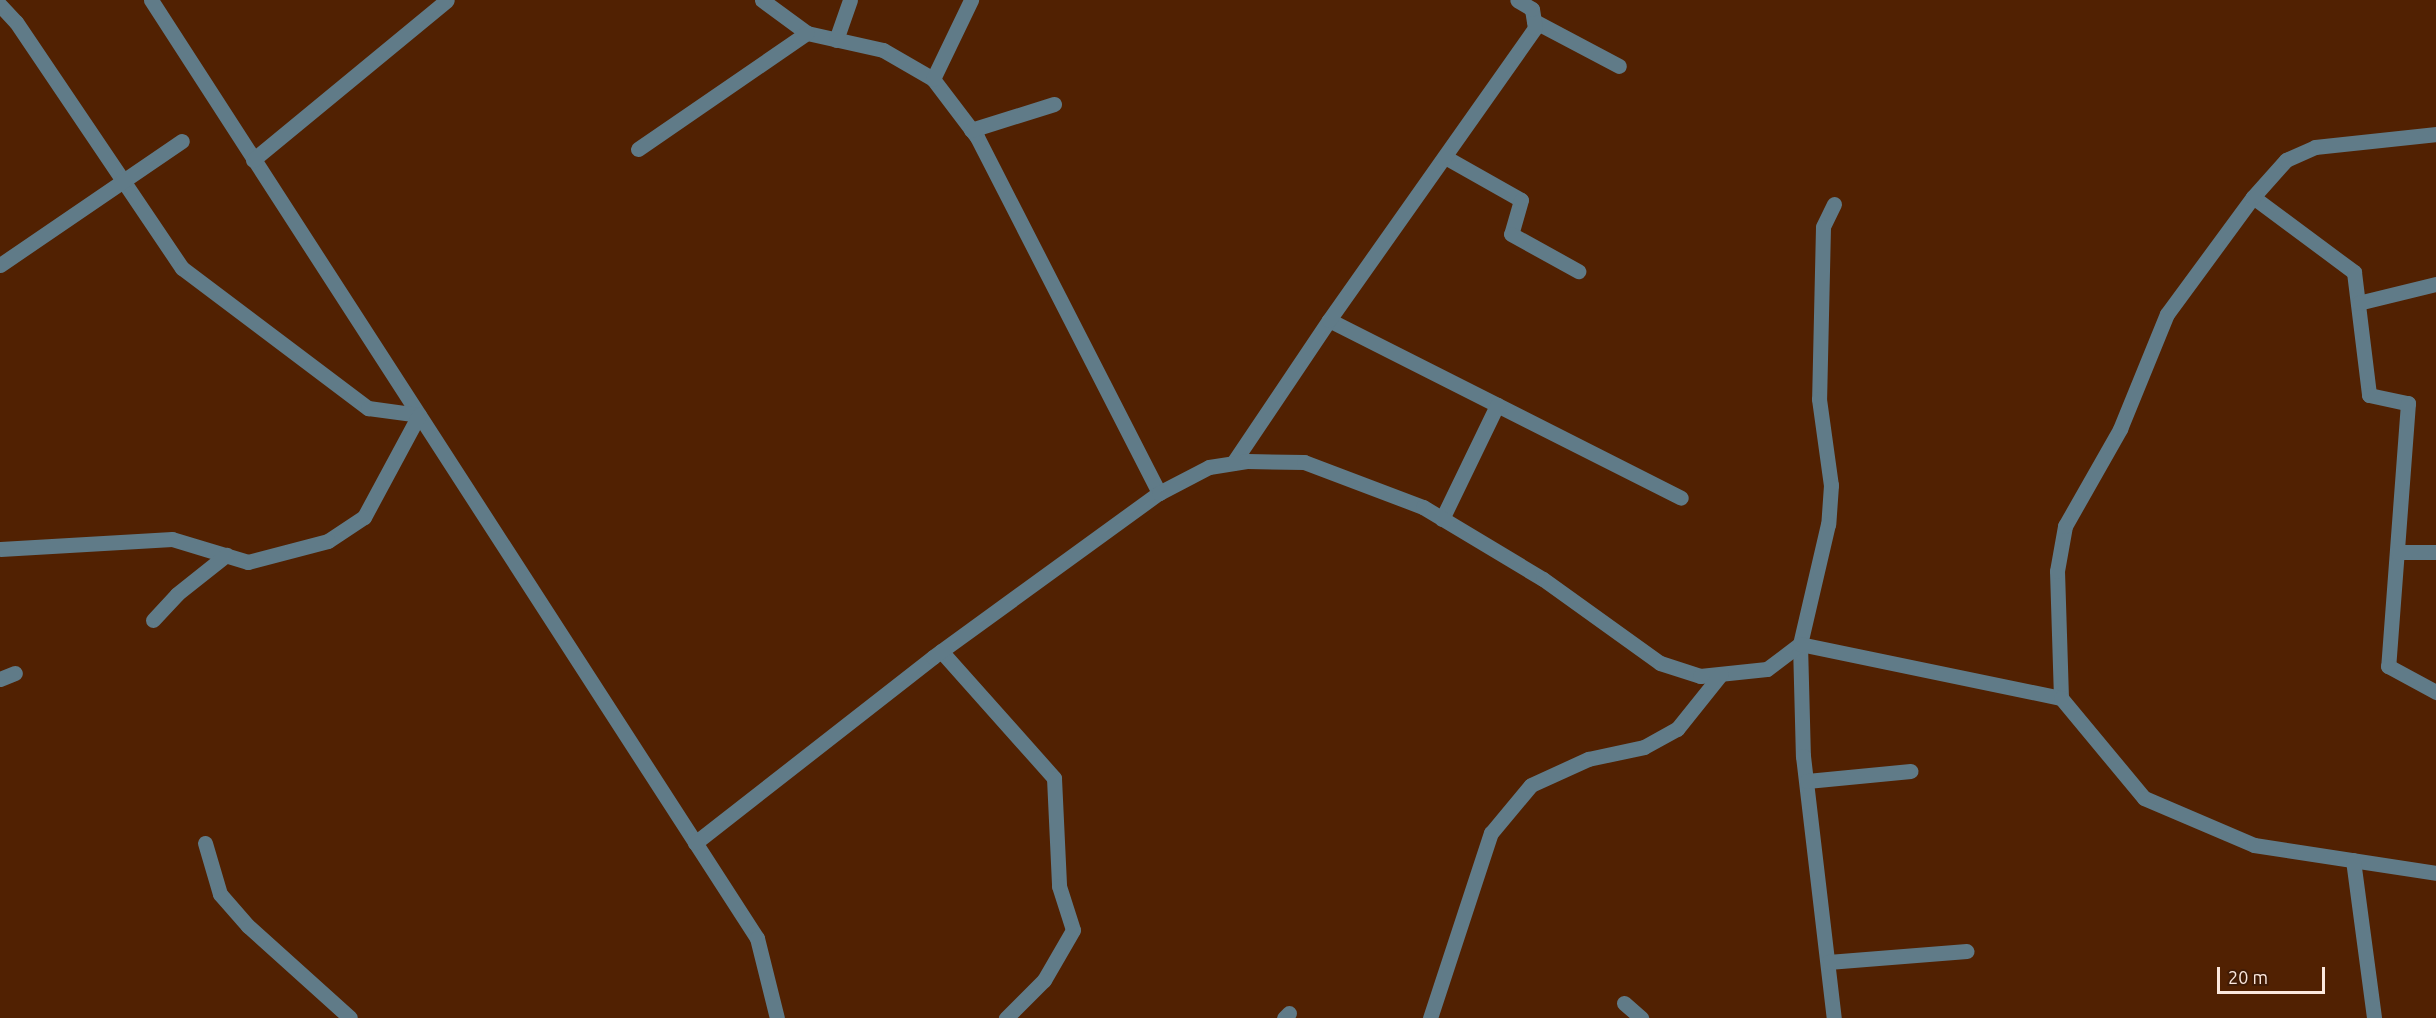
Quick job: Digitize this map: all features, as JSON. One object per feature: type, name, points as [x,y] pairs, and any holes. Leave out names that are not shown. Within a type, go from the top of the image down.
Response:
[{"type":"street","points":[[151,0],[757,938],[777,1018]]},
{"type":"street","points":[[253,160],[447,0]]},
{"type":"street","points":[[762,0],[807,33],[883,50],[933,79],[971,130],[1159,493]]},
{"type":"street","points":[[836,40],[850,0]]},
{"type":"street","points":[[933,79],[971,0]]},
{"type":"street","points":[[1233,463],[1329,320],[1535,28],[1532,9],[1517,0]]},
{"type":"street","points":[[0,4],[16,22],[182,268],[368,408],[419,415]]},
{"type":"street","points":[[1534,21],[1619,66]]},
{"type":"street","points":[[638,150],[807,33]]},
{"type":"street","points":[[971,130],[1054,104]]},
{"type":"street","points":[[2436,134],[2315,147],[2286,160],[2253,197],[2167,314],[2120,429],[2065,526],[2057,571],[2061,698],[2144,798],[2254,845],[2436,873]]},
{"type":"street","points":[[0,265],[182,141]]},
{"type":"street","points":[[1445,157],[1521,200],[1511,234],[1578,272]]},
{"type":"street","points":[[2253,197],[2354,272],[2368,395],[2408,403],[2388,666],[2436,692]]},
{"type":"street","points":[[1834,204],[1823,227],[1819,399],[1831,485],[1828,524],[1800,644],[1806,782],[1834,1018]]},
{"type":"street","points":[[2358,303],[2436,284]]},
{"type":"street","points":[[1329,320],[1682,498]]},
{"type":"street","points":[[1442,519],[1497,405]]},
{"type":"street","points":[[0,549],[172,539],[248,562],[316,544],[364,517],[419,415]]},
{"type":"street","points":[[695,843],[941,651],[1159,493],[1209,466],[1233,463],[1304,462],[1423,507],[1543,579],[1660,663],[1700,676],[1767,669],[1800,644],[2061,698]]},
{"type":"street","points":[[2397,552],[2436,552]]},
{"type":"street","points":[[153,620],[177,594],[226,555]]},
{"type":"street","points":[[941,651],[1054,778],[1059,886],[1072,930],[1044,980],[1006,1018]]},
{"type":"street","points":[[0,679],[15,673]]},
{"type":"street","points":[[1430,1018],[1491,833],[1531,784],[1588,759],[1644,747],[1677,729],[1721,674]]},
{"type":"street","points":[[1806,782],[1911,771]]},
{"type":"street","points":[[205,843],[220,894],[248,926],[350,1018]]},
{"type":"street","points":[[2354,860],[2374,1018]]},
{"type":"street","points":[[1828,962],[1967,951]]},
{"type":"street","points":[[1624,1003],[1641,1018]]}]
